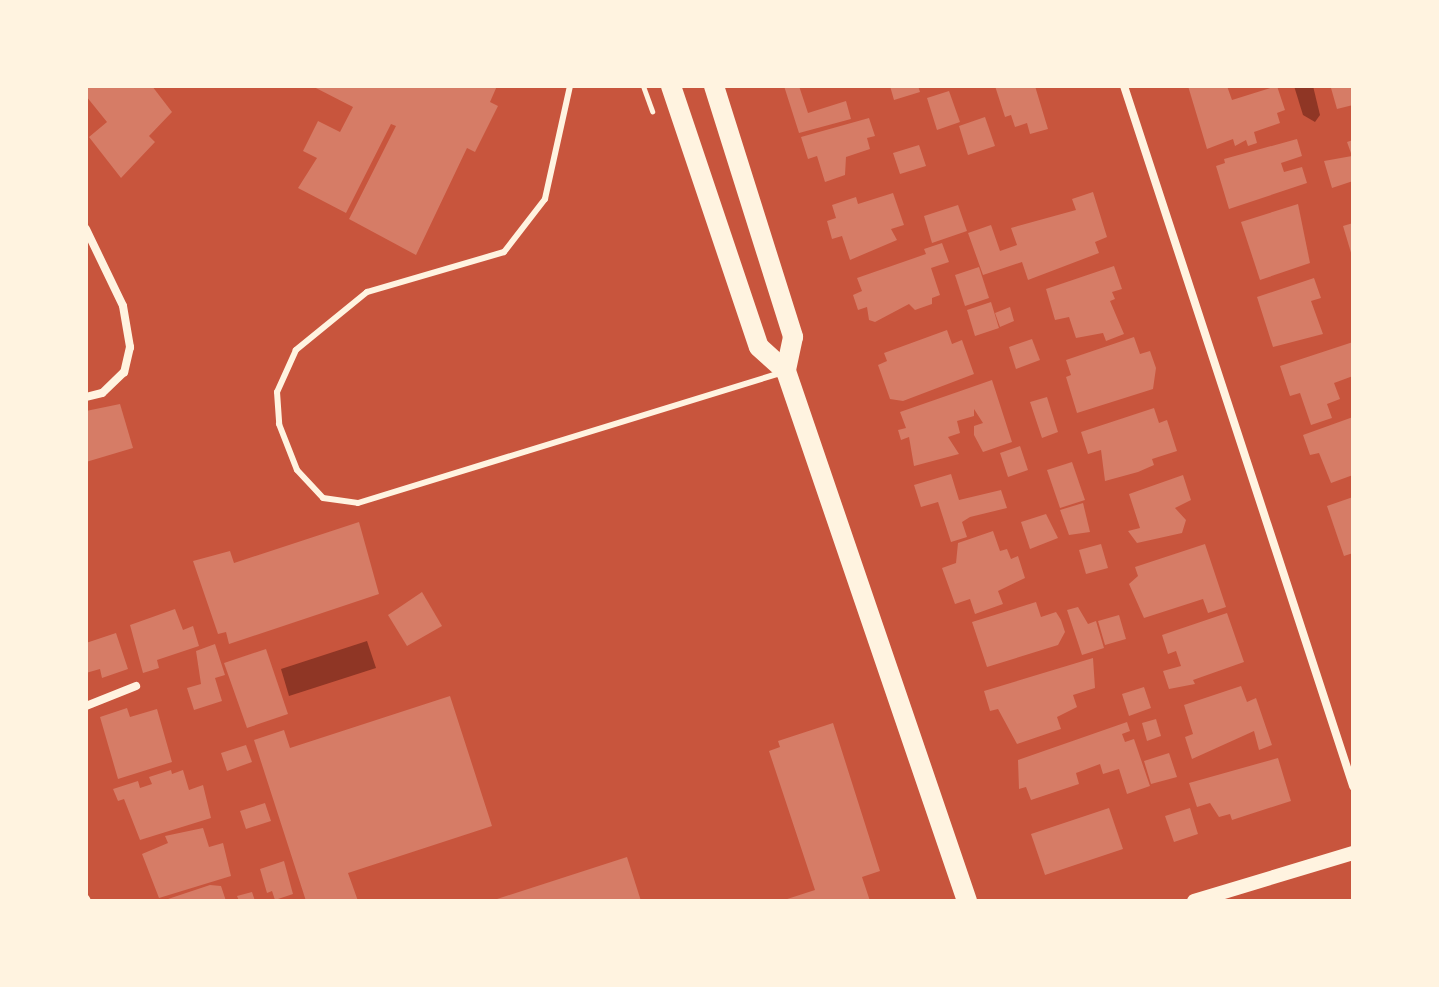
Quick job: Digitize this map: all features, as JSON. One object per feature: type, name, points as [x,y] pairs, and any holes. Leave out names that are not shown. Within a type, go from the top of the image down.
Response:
[{"type":"main road","points":[[671,86],[759,347],[786,371],[967,901]]},
{"type":"main road","points":[[714,86],[793,337],[786,371]]},
{"type":"street","points":[[1124,86],[1353,786]]},
{"type":"street","points":[[86,229],[123,306],[130,347],[124,372],[102,393],[86,397]]},
{"type":"street","points":[[86,706],[136,686]]},
{"type":"street","points":[[1194,901],[1353,853]]},
{"type":"lane","points":[[570,86],[545,199],[504,252],[367,292],[296,350],[277,392],[279,424],[297,470],[323,498],[358,503],[786,371]]},
{"type":"shaded area","points":[[1294,86],[1313,86],[1320,115],[1315,122],[1303,115]]},
{"type":"shaded area","points":[[367,641],[376,668],[289,696],[281,669]]},
{"type":"building","points":[[86,86],[152,86],[172,112],[149,136],[155,142],[121,178],[89,137],[107,122],[86,96]]},
{"type":"building","points":[[312,86],[497,86],[490,102],[498,106],[475,152],[467,148],[416,255],[349,219],[396,126],[391,124],[346,213],[298,188],[317,158],[303,151],[318,121],[340,132],[353,107]]},
{"type":"building","points":[[784,86],[799,86],[808,113],[846,101],[851,119],[799,133]]},
{"type":"building","points":[[890,86],[918,86],[920,92],[894,100]]},
{"type":"building","points":[[995,86],[1035,86],[1048,129],[1030,134],[1027,123],[1015,127],[1011,115],[1005,117]]},
{"type":"building","points":[[1188,86],[1227,86],[1232,100],[1277,86],[1285,110],[1277,113],[1280,123],[1254,132],[1257,143],[1248,146],[1246,140],[1235,146],[1233,139],[1207,149]]},
{"type":"building","points":[[1353,86],[1353,105],[1337,109],[1331,88]]},
{"type":"building","points":[[949,91],[960,122],[937,130],[927,98]]},
{"type":"building","points":[[985,117],[995,146],[968,155],[959,126]]},
{"type":"building","points":[[869,118],[875,136],[867,138],[870,149],[846,157],[845,175],[825,182],[817,156],[808,159],[801,137]]},
{"type":"building","points":[[1297,139],[1302,156],[1281,163],[1284,172],[1302,167],[1307,183],[1229,209],[1216,166],[1225,163],[1224,159]]},
{"type":"building","points":[[1353,140],[1353,181],[1332,188],[1324,161],[1352,156],[1347,142]]},
{"type":"building","points":[[919,145],[926,166],[900,174],[893,153]]},
{"type":"building","points":[[1093,192],[1107,237],[1095,242],[1099,253],[1028,280],[1022,262],[983,275],[968,233],[991,225],[1000,251],[1017,245],[1011,228],[1076,210],[1072,199]]},
{"type":"building","points":[[893,193],[904,225],[891,229],[897,240],[850,260],[842,236],[832,239],[827,221],[836,218],[832,205],[856,197],[858,204]]},
{"type":"building","points":[[1298,204],[1310,263],[1260,280],[1241,222]]},
{"type":"building","points":[[958,205],[967,231],[932,243],[924,216]]},
{"type":"building","points":[[1353,223],[1353,256],[1352,256],[1343,226]]},
{"type":"building","points":[[942,243],[949,262],[931,268],[940,295],[932,298],[932,304],[915,310],[909,304],[875,322],[869,320],[867,307],[858,310],[853,295],[862,291],[857,278],[926,254],[924,249]]},
{"type":"building","points":[[1114,266],[1122,289],[1112,292],[1115,299],[1110,301],[1124,334],[1106,341],[1103,333],[1076,338],[1069,317],[1055,320],[1046,289]]},
{"type":"building","points":[[979,267],[989,298],[965,306],[955,275]]},
{"type":"building","points":[[1314,278],[1321,298],[1311,301],[1323,334],[1273,347],[1257,297]]},
{"type":"building","points":[[991,302],[999,328],[975,336],[967,310]]},
{"type":"building","points":[[1010,307],[1014,321],[1000,327],[995,313]]},
{"type":"building","points":[[947,330],[952,344],[962,340],[974,374],[903,401],[890,399],[878,365],[887,361],[884,353]]},
{"type":"building","points":[[1134,337],[1140,354],[1150,351],[1156,368],[1153,389],[1077,413],[1066,377],[1071,375],[1066,360]]},
{"type":"building","points":[[1032,339],[1040,360],[1016,369],[1009,347]]},
{"type":"building","points":[[1353,342],[1353,376],[1334,383],[1340,399],[1327,404],[1332,418],[1311,425],[1300,393],[1290,396],[1280,366]]},
{"type":"building","points":[[992,380],[1012,442],[983,452],[974,435],[974,426],[983,423],[974,409],[974,416],[957,421],[960,433],[948,437],[959,454],[914,466],[909,437],[901,440],[898,430],[906,428],[900,412]]},
{"type":"building","points":[[1047,397],[1058,432],[1042,438],[1030,402]]},
{"type":"building","points":[[120,404],[133,448],[86,462],[86,411]]},
{"type":"building","points":[[1154,408],[1159,423],[1167,420],[1177,451],[1152,459],[1154,465],[1138,472],[1105,481],[1101,450],[1088,454],[1081,432]]},
{"type":"building","points":[[1353,417],[1353,475],[1331,483],[1319,453],[1310,455],[1303,435]]},
{"type":"building","points":[[1020,446],[1028,470],[1008,477],[1000,453]]},
{"type":"building","points":[[1072,462],[1085,500],[1060,508],[1047,470]]},
{"type":"building","points":[[951,474],[959,500],[1001,490],[1007,508],[970,517],[962,522],[967,537],[951,542],[938,502],[921,507],[914,485]]},
{"type":"building","points":[[1183,475],[1191,500],[1175,508],[1186,520],[1182,533],[1137,543],[1128,531],[1140,528],[1129,494]]},
{"type":"building","points":[[1353,497],[1353,553],[1344,556],[1327,506]]},
{"type":"building","points":[[1083,503],[1090,532],[1069,535],[1060,510]]},
{"type":"building","points":[[1046,514],[1058,538],[1030,549],[1021,522]]},
{"type":"building","points":[[359,522],[379,594],[229,644],[226,632],[218,634],[193,561],[230,551],[234,563]]},
{"type":"building","points":[[993,531],[1000,551],[1007,549],[1011,559],[1018,556],[1025,578],[998,591],[1003,604],[975,614],[970,599],[955,604],[942,568],[956,563],[958,543]]},
{"type":"building","points":[[1101,544],[1108,568],[1086,574],[1079,550]]},
{"type":"building","points":[[1205,544],[1226,607],[1208,613],[1203,599],[1144,618],[1129,584],[1138,576],[1135,567]]},
{"type":"building","points":[[422,592],[442,626],[407,646],[388,615]]},
{"type":"building","points":[[1036,602],[1041,617],[1056,612],[1061,620],[1065,632],[1058,645],[987,667],[972,622]]},
{"type":"building","points":[[1078,607],[1088,624],[1096,621],[1104,648],[1082,655],[1067,610]]},
{"type":"building","points":[[175,609],[183,630],[193,626],[199,646],[157,660],[159,668],[143,673],[130,625]]},
{"type":"building","points":[[1227,613],[1244,662],[1193,680],[1195,684],[1169,689],[1163,671],[1181,666],[1176,651],[1168,654],[1162,635]]},
{"type":"building","points":[[1119,615],[1126,639],[1105,645],[1098,621]]},
{"type":"building","points":[[116,633],[128,669],[102,678],[100,669],[86,673],[86,643]]},
{"type":"building","points":[[215,644],[225,675],[215,678],[222,701],[194,710],[187,688],[201,684],[196,651]]},
{"type":"building","points":[[266,649],[288,714],[247,728],[224,663]]},
{"type":"building","points":[[1093,658],[1095,688],[1073,695],[1077,707],[1057,717],[1061,729],[1017,744],[998,709],[990,711],[984,691]]},
{"type":"building","points":[[1241,686],[1247,702],[1256,698],[1272,745],[1259,750],[1254,731],[1192,759],[1185,737],[1193,734],[1184,705]]},
{"type":"building","points":[[1144,687],[1151,708],[1129,716],[1122,694]]},
{"type":"building","points":[[450,696],[492,826],[348,873],[358,901],[306,901],[254,740],[284,730],[290,748]]},
{"type":"building","points":[[127,708],[130,717],[157,709],[172,762],[118,779],[100,717]]},
{"type":"building","points":[[1156,719],[1161,736],[1147,741],[1142,723]]},
{"type":"building","points":[[1127,722],[1130,731],[1122,734],[1125,742],[1134,739],[1150,786],[1127,794],[1119,769],[1103,774],[1100,764],[1076,773],[1079,784],[1031,800],[1026,787],[1019,789],[1018,760]]},
{"type":"building","points":[[833,723],[880,871],[862,877],[870,901],[781,901],[815,890],[769,751],[780,747],[778,741]]},
{"type":"building","points":[[246,745],[252,762],[227,771],[221,753]]},
{"type":"building","points":[[1169,753],[1177,777],[1151,784],[1144,761]]},
{"type":"building","points":[[1278,758],[1291,801],[1232,820],[1230,814],[1219,817],[1210,803],[1197,807],[1189,783]]},
{"type":"building","points":[[171,770],[172,774],[183,770],[189,790],[203,785],[211,818],[140,840],[124,799],[118,801],[113,789],[138,781],[140,788],[152,784],[149,777]]},
{"type":"building","points":[[265,803],[271,821],[246,829],[240,811]]},
{"type":"building","points":[[1109,808],[1123,849],[1045,875],[1031,834]]},
{"type":"building","points":[[1190,808],[1198,834],[1174,842],[1165,816]]},
{"type":"building","points":[[203,828],[209,847],[223,843],[231,876],[159,898],[142,854],[168,843],[165,836]]},
{"type":"building","points":[[627,857],[641,901],[494,901],[494,900]]},
{"type":"building","points":[[284,861],[293,894],[275,900],[272,891],[267,893],[260,869]]},
{"type":"building","points":[[210,885],[221,886],[226,901],[162,901]]},
{"type":"building","points":[[252,892],[255,901],[239,901],[237,896]]}]
